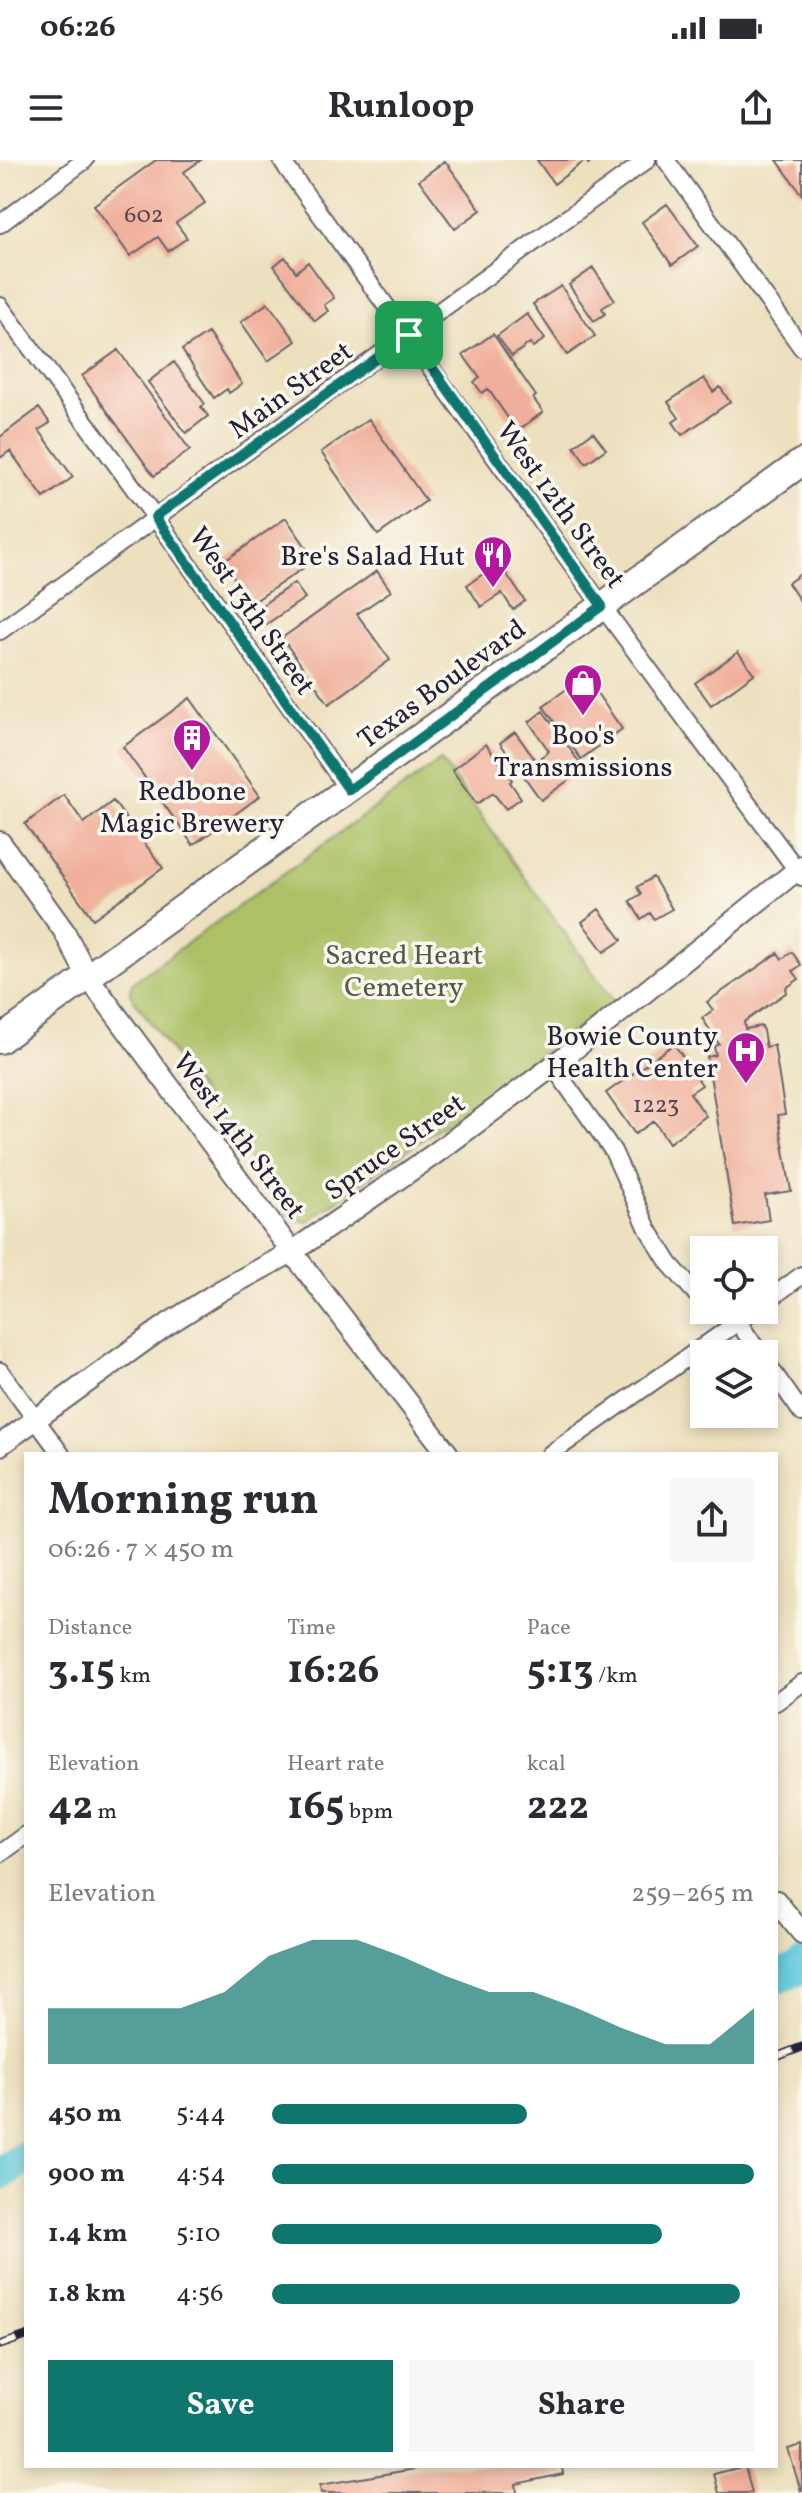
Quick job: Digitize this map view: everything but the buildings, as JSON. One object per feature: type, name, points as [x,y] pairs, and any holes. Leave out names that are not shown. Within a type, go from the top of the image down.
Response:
[{"type":"main road","name":"Texas Boulevard","points":[[0,1040],[802,462]]},
{"type":"street","points":[[0,224],[85,160]]},
{"type":"street","name":"West 12th Street","points":[[281,160],[602,606],[800,871]]},
{"type":"street","name":"Main Street","points":[[0,631],[647,160]]},
{"type":"street","points":[[666,160],[802,348]]},
{"type":"street","name":"West 13th Street","points":[[0,306],[349,790]]},
{"type":"street","name":"West 14th Street","points":[[0,842],[64,931],[88,977],[292,1252],[446,1452]]},
{"type":"street","name":"Spruce Street","points":[[0,1445],[197,1305],[292,1252],[433,1155],[553,1066],[800,871]]},
{"type":"street","points":[[553,1066],[613,1151],[648,1229],[669,1263],[690,1287]]},
{"type":"street","points":[[778,1293],[802,1275]]},
{"type":"street","points":[[553,1452],[735,1324]]},
{"type":"street","points":[[0,1371],[60,1452]]},
{"type":"street","points":[[778,1379],[802,1413]]},
{"type":"street","points":[[778,1701],[802,1683]]},
{"type":"street","points":[[0,1854],[24,1836]]},
{"type":"street","points":[[778,1904],[796,1926]]},
{"type":"green space","name":"Sacred Heart Cemetery","points":[[441,760],[614,1002],[307,1222],[292,1219],[130,994],[132,983]]},
{"type":"waterway","points":[[778,1976],[802,1965]]},
{"type":"waterway","points":[[0,2174],[24,2158]]},
{"type":"railway","points":[[778,2056],[802,2047]]},
{"type":"railway","points":[[0,2345],[24,2337]]},
{"type":"place","name":"Bre's Salad Hut","points":[[493,589]]},
{"type":"place","name":"Boo's Transmissions","points":[[583,717]]},
{"type":"place","name":"Redbone Magic Brewery","points":[[192,772]]},
{"type":"place","name":"Bowie County Health Center","points":[[746,1085]]},
{"type":"route","points":[[409,335],[602,606],[349,790],[155,517],[409,335]]}]
